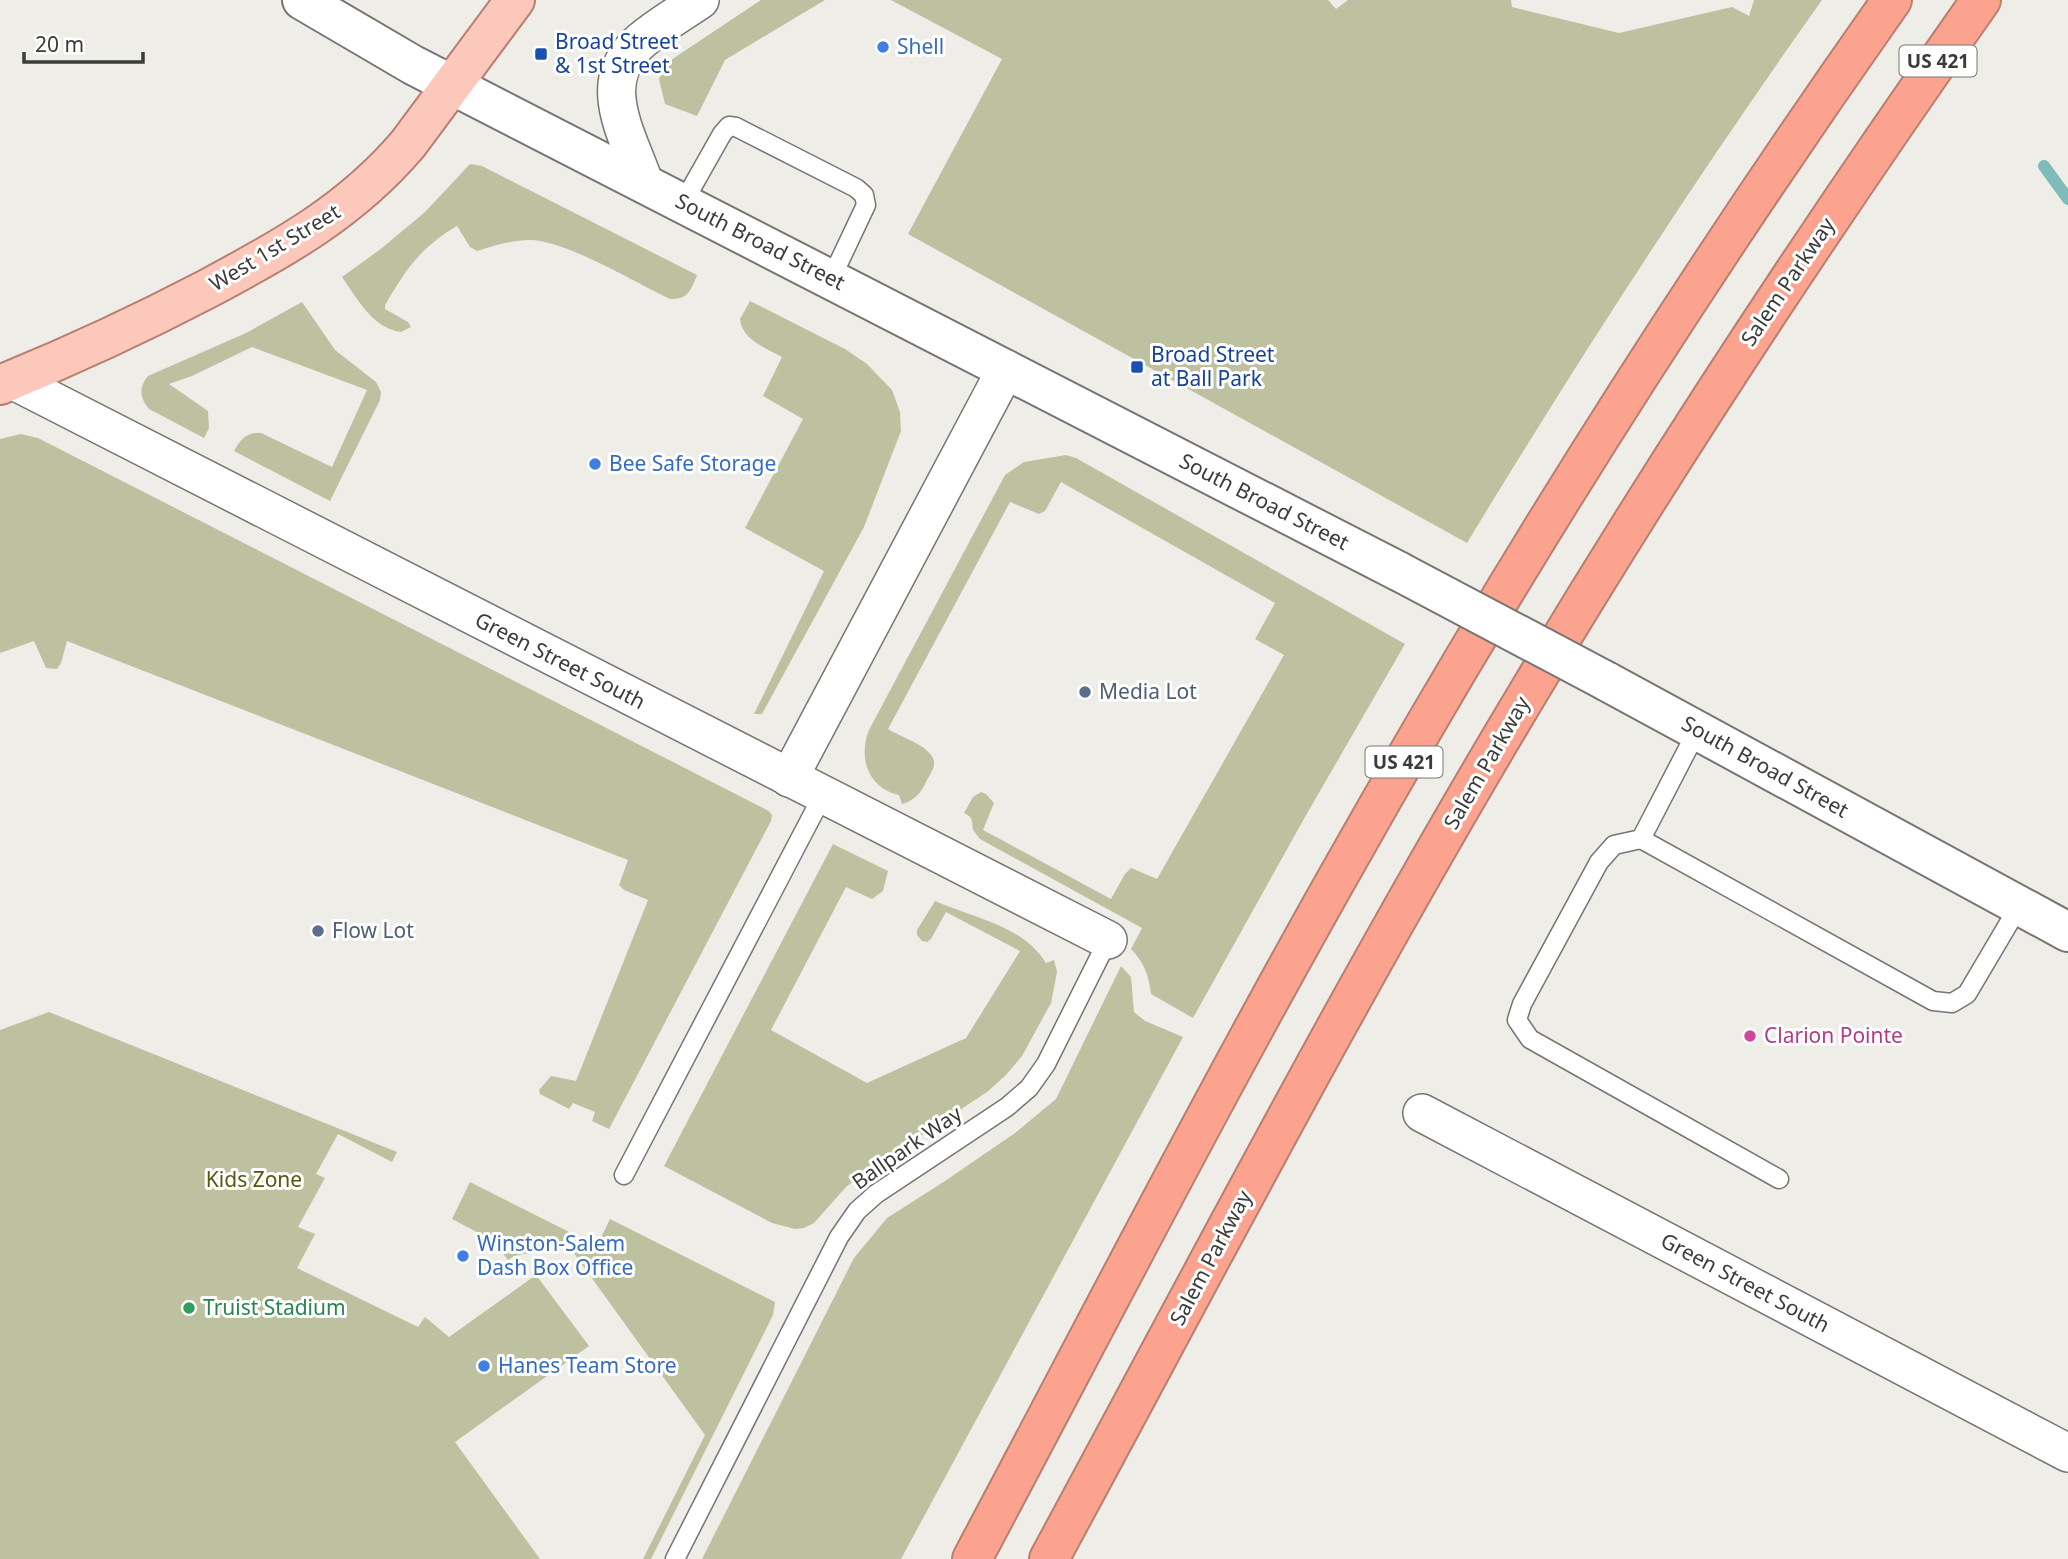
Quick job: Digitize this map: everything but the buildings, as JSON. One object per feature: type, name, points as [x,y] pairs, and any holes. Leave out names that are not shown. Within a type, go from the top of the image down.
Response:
[{"type":"highway","name":"US 421","points":[[972,1559],[1258,1021],[1467,654],[1633,386],[1892,0]]},
{"type":"highway","name":"Salem Parkway","points":[[1049,1559],[1315,1067],[1419,880],[1529,691],[1643,503],[1760,324],[1895,122],[1981,0]]},
{"type":"main road","name":"West 1st Street","points":[[6,382],[96,344],[162,312],[301,237],[339,211],[389,166],[514,0]]},
{"type":"street","name":"South Broad Street","points":[[302,0],[413,65],[1400,572],[2068,932]]},
{"type":"street","points":[[644,182],[619,112],[616,81],[620,67],[642,40],[699,0]]},
{"type":"street","points":[[789,778],[1006,369]]},
{"type":"street","name":"Green Street South","points":[[6,382],[1108,940]]},
{"type":"street","name":"Green Street South","points":[[1422,1113],[2068,1453]]},
{"type":"lane","points":[[683,203],[729,126],[772,144],[856,188],[864,195],[866,205],[831,279]]},
{"type":"lane","points":[[1641,839],[1697,731]]},
{"type":"lane","points":[[624,1175],[823,795]]},
{"type":"lane","points":[[1779,1180],[1530,1039],[1517,1020],[1522,1004],[1599,862],[1614,845],[1641,839],[1933,1001],[1952,1003],[1967,994],[2019,906]]},
{"type":"lane","name":"Ballpark Way","points":[[675,1559],[839,1237],[858,1211],[876,1194],[1007,1107],[1029,1088],[1046,1064],[1108,940]]},
{"type":"green space","points":[[761,0],[825,0],[725,60],[697,116],[665,104],[659,79],[668,62]]},
{"type":"green space","points":[[891,0],[1328,0],[1336,9],[1348,0],[1511,0],[1512,7],[1619,33],[1732,7],[1749,16],[1754,0],[1822,0],[1640,268],[1467,543],[908,234],[1002,59]]},
{"type":"green space","points":[[470,164],[482,166],[697,275],[691,289],[681,298],[670,299],[581,254],[545,242],[517,241],[477,251],[470,247],[457,226],[415,260],[385,305],[385,309],[408,322],[411,327],[401,332],[382,325],[366,311],[342,277],[425,212]]},
{"type":"green space","points":[[750,301],[845,349],[867,364],[892,390],[900,412],[901,431],[864,527],[762,714],[754,714],[824,571],[745,528],[803,419],[763,396],[782,357],[745,333],[740,319]]},
{"type":"green space","points":[[302,302],[335,350],[376,382],[381,392],[380,400],[330,501],[234,451],[244,437],[261,433],[332,467],[367,390],[252,347],[169,384],[208,411],[209,428],[204,438],[149,409],[141,393],[148,376],[246,333]]},
{"type":"green space","points":[[21,434],[38,438],[769,811],[772,815],[771,821],[609,1129],[592,1121],[595,1112],[573,1103],[569,1109],[540,1094],[539,1090],[551,1076],[576,1081],[648,900],[624,890],[619,885],[628,860],[67,641],[57,669],[46,668],[34,641],[0,653],[0,439]]},
{"type":"green space","points":[[1066,455],[1076,458],[1405,644],[1193,1018],[1151,994],[1145,970],[1131,949],[1142,928],[980,839],[973,830],[971,818],[964,813],[973,797],[981,792],[986,794],[994,803],[983,830],[1111,899],[1131,868],[1157,879],[1284,655],[1255,639],[1275,603],[1061,482],[1045,511],[1039,514],[1010,502],[888,729],[921,746],[931,755],[934,767],[922,790],[914,799],[902,804],[899,795],[888,791],[873,779],[865,761],[869,730],[1005,475],[1024,462]]},
{"type":"green space","points":[[833,844],[888,871],[883,891],[872,899],[846,887],[771,1030],[867,1083],[966,1038],[1020,951],[946,912],[931,939],[922,941],[917,930],[935,901],[1011,931],[1036,950],[1046,963],[1054,960],[1057,972],[1051,1003],[1022,1056],[1006,1075],[987,1092],[846,1187],[814,1223],[795,1229],[772,1223],[664,1166]]},
{"type":"green space","points":[[1121,966],[1131,977],[1134,1012],[1145,1021],[1183,1037],[901,1559],[702,1559],[854,1258],[887,1218],[1015,1133],[1056,1099]]},
{"type":"green space","name":"Truist Stadium","points":[[49,1012],[397,1152],[392,1162],[338,1134],[316,1174],[325,1178],[298,1227],[315,1234],[297,1268],[418,1327],[425,1317],[449,1337],[536,1275],[589,1346],[455,1442],[540,1559],[0,1559],[0,1030]]},
{"type":"green space","points":[[470,1182],[597,1246],[610,1219],[775,1302],[773,1315],[651,1559],[643,1559],[705,1435],[568,1245],[514,1256],[508,1260],[494,1241],[452,1219]]},
{"type":"waterway","points":[[2044,166],[2068,199]]},
{"type":"place","name":"Shell","points":[[883,47]]},
{"type":"place","name":"Broad Street & 1st Street","points":[[541,54]]},
{"type":"place","name":"Broad Street at Ball Park","points":[[1137,367]]},
{"type":"place","name":"Bee Safe Storage","points":[[595,464]]},
{"type":"place","name":"Media Lot","points":[[1085,692]]},
{"type":"place","name":"Flow Lot","points":[[318,931]]},
{"type":"place","name":"Clarion Pointe","points":[[1750,1036]]},
{"type":"place","name":"Winston-Salem Dash Box Office","points":[[463,1256]]},
{"type":"place","name":"Truist Stadium","points":[[189,1308]]},
{"type":"place","name":"Hanes Team Store","points":[[484,1366]]},
{"type":"park label","name":"Kids Zone","points":[[254,1180]]}]
